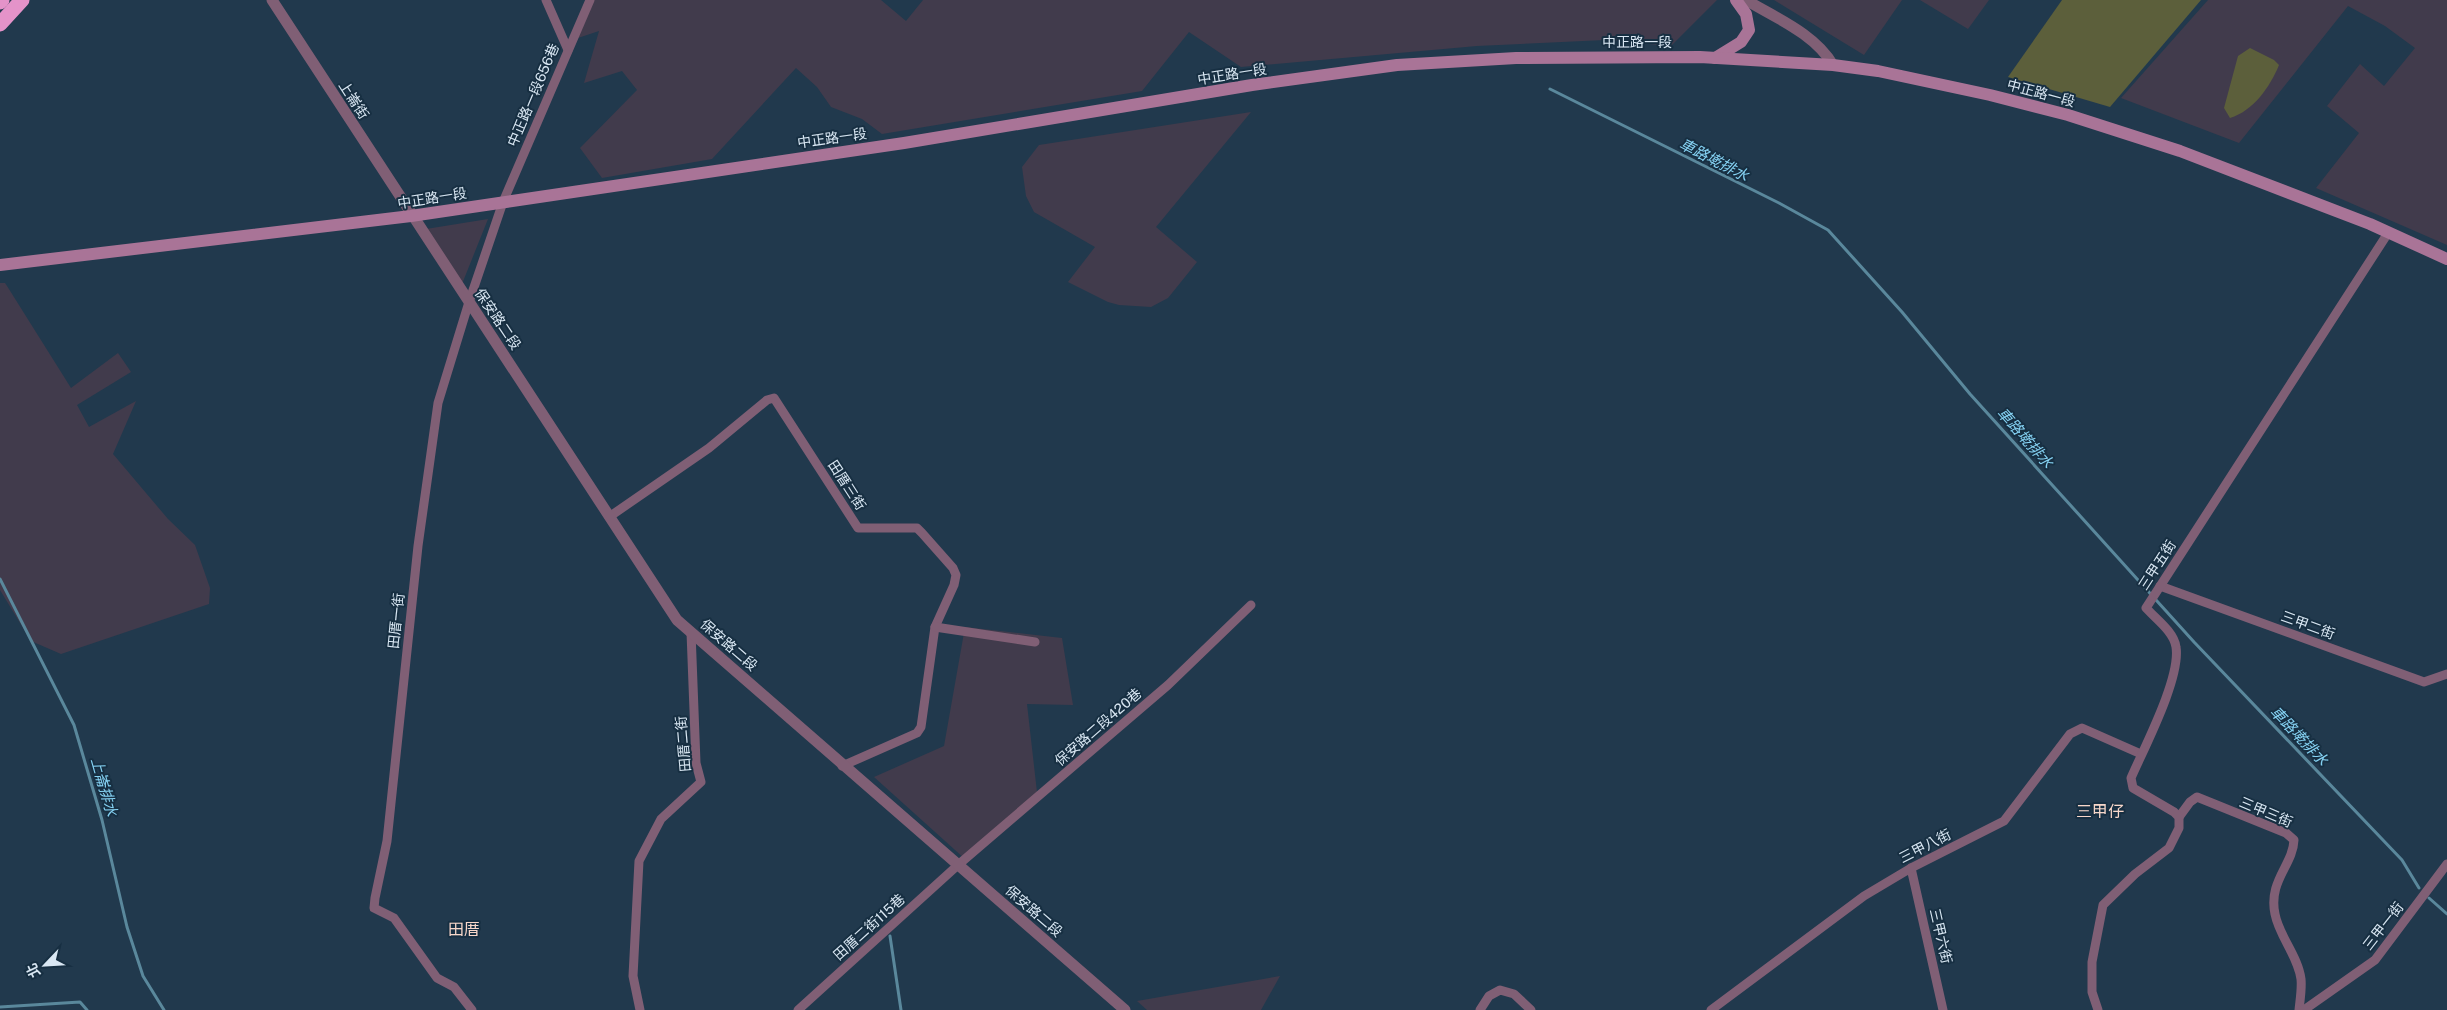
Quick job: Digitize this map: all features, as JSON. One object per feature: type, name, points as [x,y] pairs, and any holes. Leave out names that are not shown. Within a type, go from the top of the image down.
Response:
[{"type":"highway","points":[[0,24],[22,0]]},
{"type":"main road","points":[[1715,58],[1741,42],[1749,30],[1746,14],[1736,0]]},
{"type":"main road","name":"中正路一段","points":[[0,265],[412,216],[904,143],[1252,85],[1397,65],[1516,58],[1715,58],[1833,65],[1878,71],[1990,95],[2068,115],[2180,151],[2388,233],[2447,259]]},
{"type":"street","name":"上崙街","points":[[272,0],[412,216]]},
{"type":"street","points":[[546,0],[568,50]]},
{"type":"street","name":"中正路一段656巷","points":[[503,202],[590,0]]},
{"type":"street","points":[[1746,0],[1813,41],[1824,51],[1833,65]]},
{"type":"street","name":"田厝一街","points":[[472,1010],[454,987],[437,978],[394,918],[374,908],[387,841],[418,546],[438,403],[469,302],[503,202]]},
{"type":"street","name":"保安路二段","points":[[412,216],[677,620],[787,715],[842,766],[1125,1010]]},
{"type":"street","name":"三甲五街","points":[[2179,817],[2174,812],[2133,788],[2131,778],[2172,680],[2176,648],[2171,635],[2146,608],[2388,233]]},
{"type":"street","name":"田厝三街","points":[[609,517],[709,448],[767,400],[774,398],[858,528],[917,528],[953,568],[956,575],[954,585],[935,628],[920,727],[917,733],[842,766]]},
{"type":"street","name":"三甲二街","points":[[2160,586],[2424,682],[2447,674]]},
{"type":"street","name":"保安路二段420巷","points":[[958,865],[1168,684],[1251,605]]},
{"type":"street","points":[[935,628],[1035,642]]},
{"type":"street","name":"田厝二街","points":[[640,1010],[632,976],[639,861],[661,819],[701,782],[696,762],[691,632]]},
{"type":"street","name":"三甲八街","points":[[1711,1010],[1864,896],[1911,868],[2004,821],[2070,734],[2082,728],[2142,754]]},
{"type":"street","name":"三甲三街","points":[[2179,817],[2190,802],[2197,797],[2286,833],[2294,840],[2293,850],[2281,870],[2275,888],[2275,914],[2301,978],[2299,1010]]},
{"type":"street","points":[[2098,1010],[2092,992],[2092,962],[2103,905],[2134,874],[2169,848],[2179,828],[2179,817]]},
{"type":"street","name":"三甲一街","points":[[2304,1010],[2375,960],[2447,864]]},
{"type":"street","name":"田厝二街115巷","points":[[798,1010],[958,865]]},
{"type":"street","name":"三甲六街","points":[[1911,868],[1944,1010]]},
{"type":"street","points":[[1480,1010],[1489,996],[1500,990],[1514,994],[1531,1010]]},
{"type":"shaded area","points":[[594,0],[881,0],[906,21],[923,0],[1717,0],[1671,46],[1605,40],[1477,46],[1241,67],[1189,32],[1142,91],[882,134],[862,119],[831,107],[817,87],[796,68],[712,159],[602,178],[580,148],[637,90],[622,71],[584,83],[599,31],[578,38]]},
{"type":"shaded area","points":[[1774,0],[1902,0],[1864,55]]},
{"type":"shaded area","points":[[1920,0],[1989,0],[1968,29]]},
{"type":"shaded area","points":[[2208,0],[2447,0],[2447,245],[2316,188],[2359,133],[2327,106],[2360,64],[2384,86],[2415,48],[2385,26],[2348,6],[2239,143],[2121,98]]},
{"type":"shaded area","points":[[1251,112],[1156,227],[1197,262],[1168,298],[1151,307],[1119,305],[1108,302],[1068,282],[1095,247],[1034,212],[1026,196],[1022,167],[1039,145]]},
{"type":"shaded area","points":[[488,219],[462,284],[426,229]]},
{"type":"shaded area","points":[[0,283],[5,283],[71,388],[118,353],[131,372],[77,405],[89,427],[136,401],[113,454],[168,519],[195,545],[210,588],[209,604],[61,654],[31,641],[0,590]]},
{"type":"shaded area","points":[[965,627],[1062,638],[1073,705],[1027,704],[1038,801],[965,859],[874,777],[944,746]]},
{"type":"shaded area","points":[[1280,976],[1261,1010],[1147,1010],[1137,1001]]},
{"type":"green space","points":[[2062,0],[2201,0],[2110,107],[2008,77]]},
{"type":"green space","points":[[2250,48],[2274,60],[2279,65],[2271,82],[2260,97],[2246,110],[2230,118],[2224,108],[2238,56]]},
{"type":"waterway","name":"車路墘排水","points":[[1550,89],[1779,203],[1828,230],[1902,312],[1970,394],[2194,642],[2402,860],[2419,888]]},
{"type":"waterway","name":"上崙排水","points":[[0,579],[74,725],[102,820],[127,927],[143,976],[164,1010]]},
{"type":"waterway","name":"車路墘排水","points":[[2429,898],[2447,914]]},
{"type":"waterway","points":[[890,936],[901,1010]]},
{"type":"waterway","points":[[0,1007],[80,1002],[87,1010]]},
{"type":"district","name":"三甲仔","points":[[2100,811]]},
{"type":"district","name":"田厝","points":[[464,929]]}]
